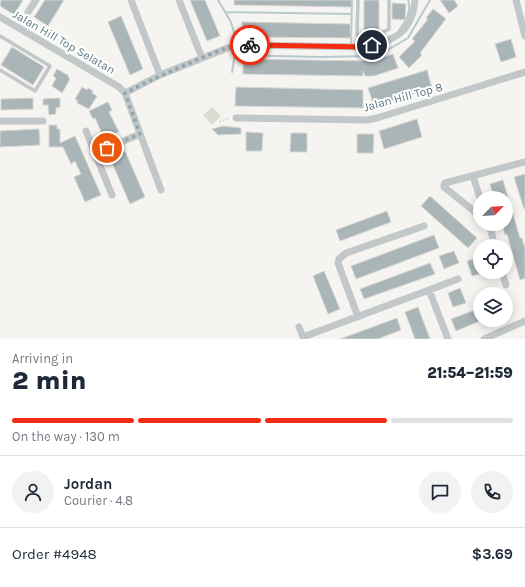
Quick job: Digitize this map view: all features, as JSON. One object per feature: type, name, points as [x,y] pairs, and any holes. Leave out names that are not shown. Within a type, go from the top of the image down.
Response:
[{"type":"street","points":[[28,12],[36,0]]},
{"type":"street","points":[[131,0],[160,75]]},
{"type":"street","points":[[179,0],[202,58]]},
{"type":"street","points":[[161,190],[125,93],[160,75],[240,45],[364,47],[379,44],[395,37],[403,32],[408,26],[413,15],[415,0]]},
{"type":"street","points":[[516,0],[525,36]]},
{"type":"street","name":"Jalan Hill Top Selatan","points":[[0,17],[119,87],[125,93]]},
{"type":"street","name":"Jalan Hill Top 8","points":[[236,118],[367,120],[525,72]]},
{"type":"street","points":[[0,121],[43,121]]},
{"type":"street","points":[[86,131],[112,194]]},
{"type":"street","points":[[96,153],[140,134]]},
{"type":"street","points":[[473,210],[444,187],[445,183],[525,162]]},
{"type":"street","points":[[473,176],[478,191]]},
{"type":"street","points":[[358,317],[338,262],[339,258],[346,253],[424,226]]},
{"type":"street","points":[[299,327],[303,338],[458,279]]},
{"type":"street","points":[[504,279],[506,285]]},
{"type":"street","points":[[429,290],[448,339]]},
{"type":"street","points":[[484,339],[525,321]]},
{"type":"lane","points":[[358,0],[357,35],[373,37],[389,30]]},
{"type":"lane","points":[[389,0],[389,30],[395,37]]},
{"type":"lane","points":[[0,36],[50,66],[35,91],[0,70]]},
{"type":"path","points":[[219,122],[227,118],[236,118]]},
{"type":"shaded area","points":[[212,107],[221,116],[212,125],[203,115]]},
{"type":"building","points":[[1,0],[23,0],[14,15],[0,6]]},
{"type":"building","points":[[45,0],[64,0],[48,26],[34,17]]},
{"type":"building","points":[[190,0],[205,0],[220,36],[207,41]]},
{"type":"building","points":[[234,0],[352,0],[352,7],[234,5]]},
{"type":"building","points":[[364,0],[379,0],[379,31],[364,31]]},
{"type":"building","points":[[440,0],[454,0],[458,6],[449,13]]},
{"type":"building","points":[[392,3],[406,4],[405,20],[392,19]]},
{"type":"building","points":[[433,9],[445,18],[445,20],[420,53],[422,55],[409,68],[399,57],[415,41],[412,39],[428,19],[426,18]]},
{"type":"building","points":[[121,16],[143,69],[130,75],[108,22]]},
{"type":"building","points":[[242,22],[350,24],[351,38],[242,37]]},
{"type":"building","points":[[511,39],[516,57],[501,62],[495,44]]},
{"type":"building","points":[[12,47],[44,67],[33,85],[1,65]]},
{"type":"building","points":[[393,54],[398,68],[374,76],[365,76],[363,71],[363,76],[243,74],[243,59],[371,61]]},
{"type":"building","points":[[57,69],[69,76],[68,77],[70,79],[62,93],[52,86],[56,78],[53,76]]},
{"type":"building","points":[[427,70],[432,88],[374,106],[368,88]]},
{"type":"building","points":[[82,87],[93,91],[92,93],[97,96],[89,109],[77,103],[78,101],[75,99]]},
{"type":"building","points":[[236,87],[363,90],[363,108],[235,106]]},
{"type":"building","points":[[33,98],[33,109],[1,110],[1,99]]},
{"type":"building","points":[[60,98],[60,107],[56,108],[56,114],[49,115],[48,105],[43,105],[43,99]]},
{"type":"building","points":[[108,102],[112,110],[109,112],[119,132],[104,138],[95,118],[93,119],[89,111]]},
{"type":"building","points":[[417,119],[422,137],[384,149],[379,131]]},
{"type":"building","points":[[49,125],[57,125],[57,129],[60,129],[60,143],[75,136],[101,195],[85,202],[74,177],[81,174],[75,161],[71,164],[63,147],[49,147]]},
{"type":"building","points":[[223,126],[241,128],[241,134],[218,135],[212,129]]},
{"type":"building","points":[[39,129],[40,145],[0,147],[0,131]]},
{"type":"building","points":[[246,132],[263,133],[262,151],[246,151]]},
{"type":"building","points":[[291,133],[307,133],[307,152],[290,152]]},
{"type":"building","points":[[357,134],[374,134],[373,153],[357,153]]},
{"type":"building","points":[[125,151],[145,197],[130,204],[110,158]]},
{"type":"building","points":[[525,174],[525,208],[524,209],[514,177]]},
{"type":"building","points":[[503,180],[506,191],[492,191],[490,184]]},
{"type":"building","points":[[430,196],[477,238],[473,239],[473,242],[468,248],[421,206]]},
{"type":"building","points":[[387,211],[391,222],[340,241],[336,230]]},
{"type":"building","points":[[513,214],[525,249],[525,278],[520,280],[513,255],[513,239],[508,239],[507,234],[505,235],[504,231],[513,231]]},
{"type":"building","points":[[434,235],[439,248],[356,279],[351,266]]},
{"type":"building","points":[[454,251],[459,263],[444,269],[439,256]]},
{"type":"building","points":[[473,259],[473,276],[472,276],[467,261]]},
{"type":"building","points":[[430,263],[435,274],[364,299],[360,289]]},
{"type":"building","points":[[324,271],[340,309],[328,314],[313,276]]},
{"type":"building","points":[[460,288],[466,303],[453,307],[448,293]]},
{"type":"building","points":[[418,307],[430,339],[415,339],[405,312]]},
{"type":"building","points":[[473,311],[473,324],[456,331],[451,319]]},
{"type":"building","points":[[397,318],[401,330],[378,339],[340,339]]},
{"type":"waterway","points":[[218,0],[231,22],[237,43],[239,42]]},
{"type":"waterway","points":[[351,44],[352,0]]},
{"type":"waterway","points":[[399,30],[408,16],[408,0]]},
{"type":"waterway","points":[[235,55],[321,57],[371,56],[386,51],[408,38],[430,0]]},
{"type":"waterway","points":[[225,12],[352,14]]},
{"type":"waterway","points":[[232,72],[236,48]]},
{"type":"way so far","points":[[107,148],[140,134],[125,93],[160,75],[216,52],[230,47],[250,45]]},
{"type":"route","points":[[250,45],[364,47],[372,45]]}]
